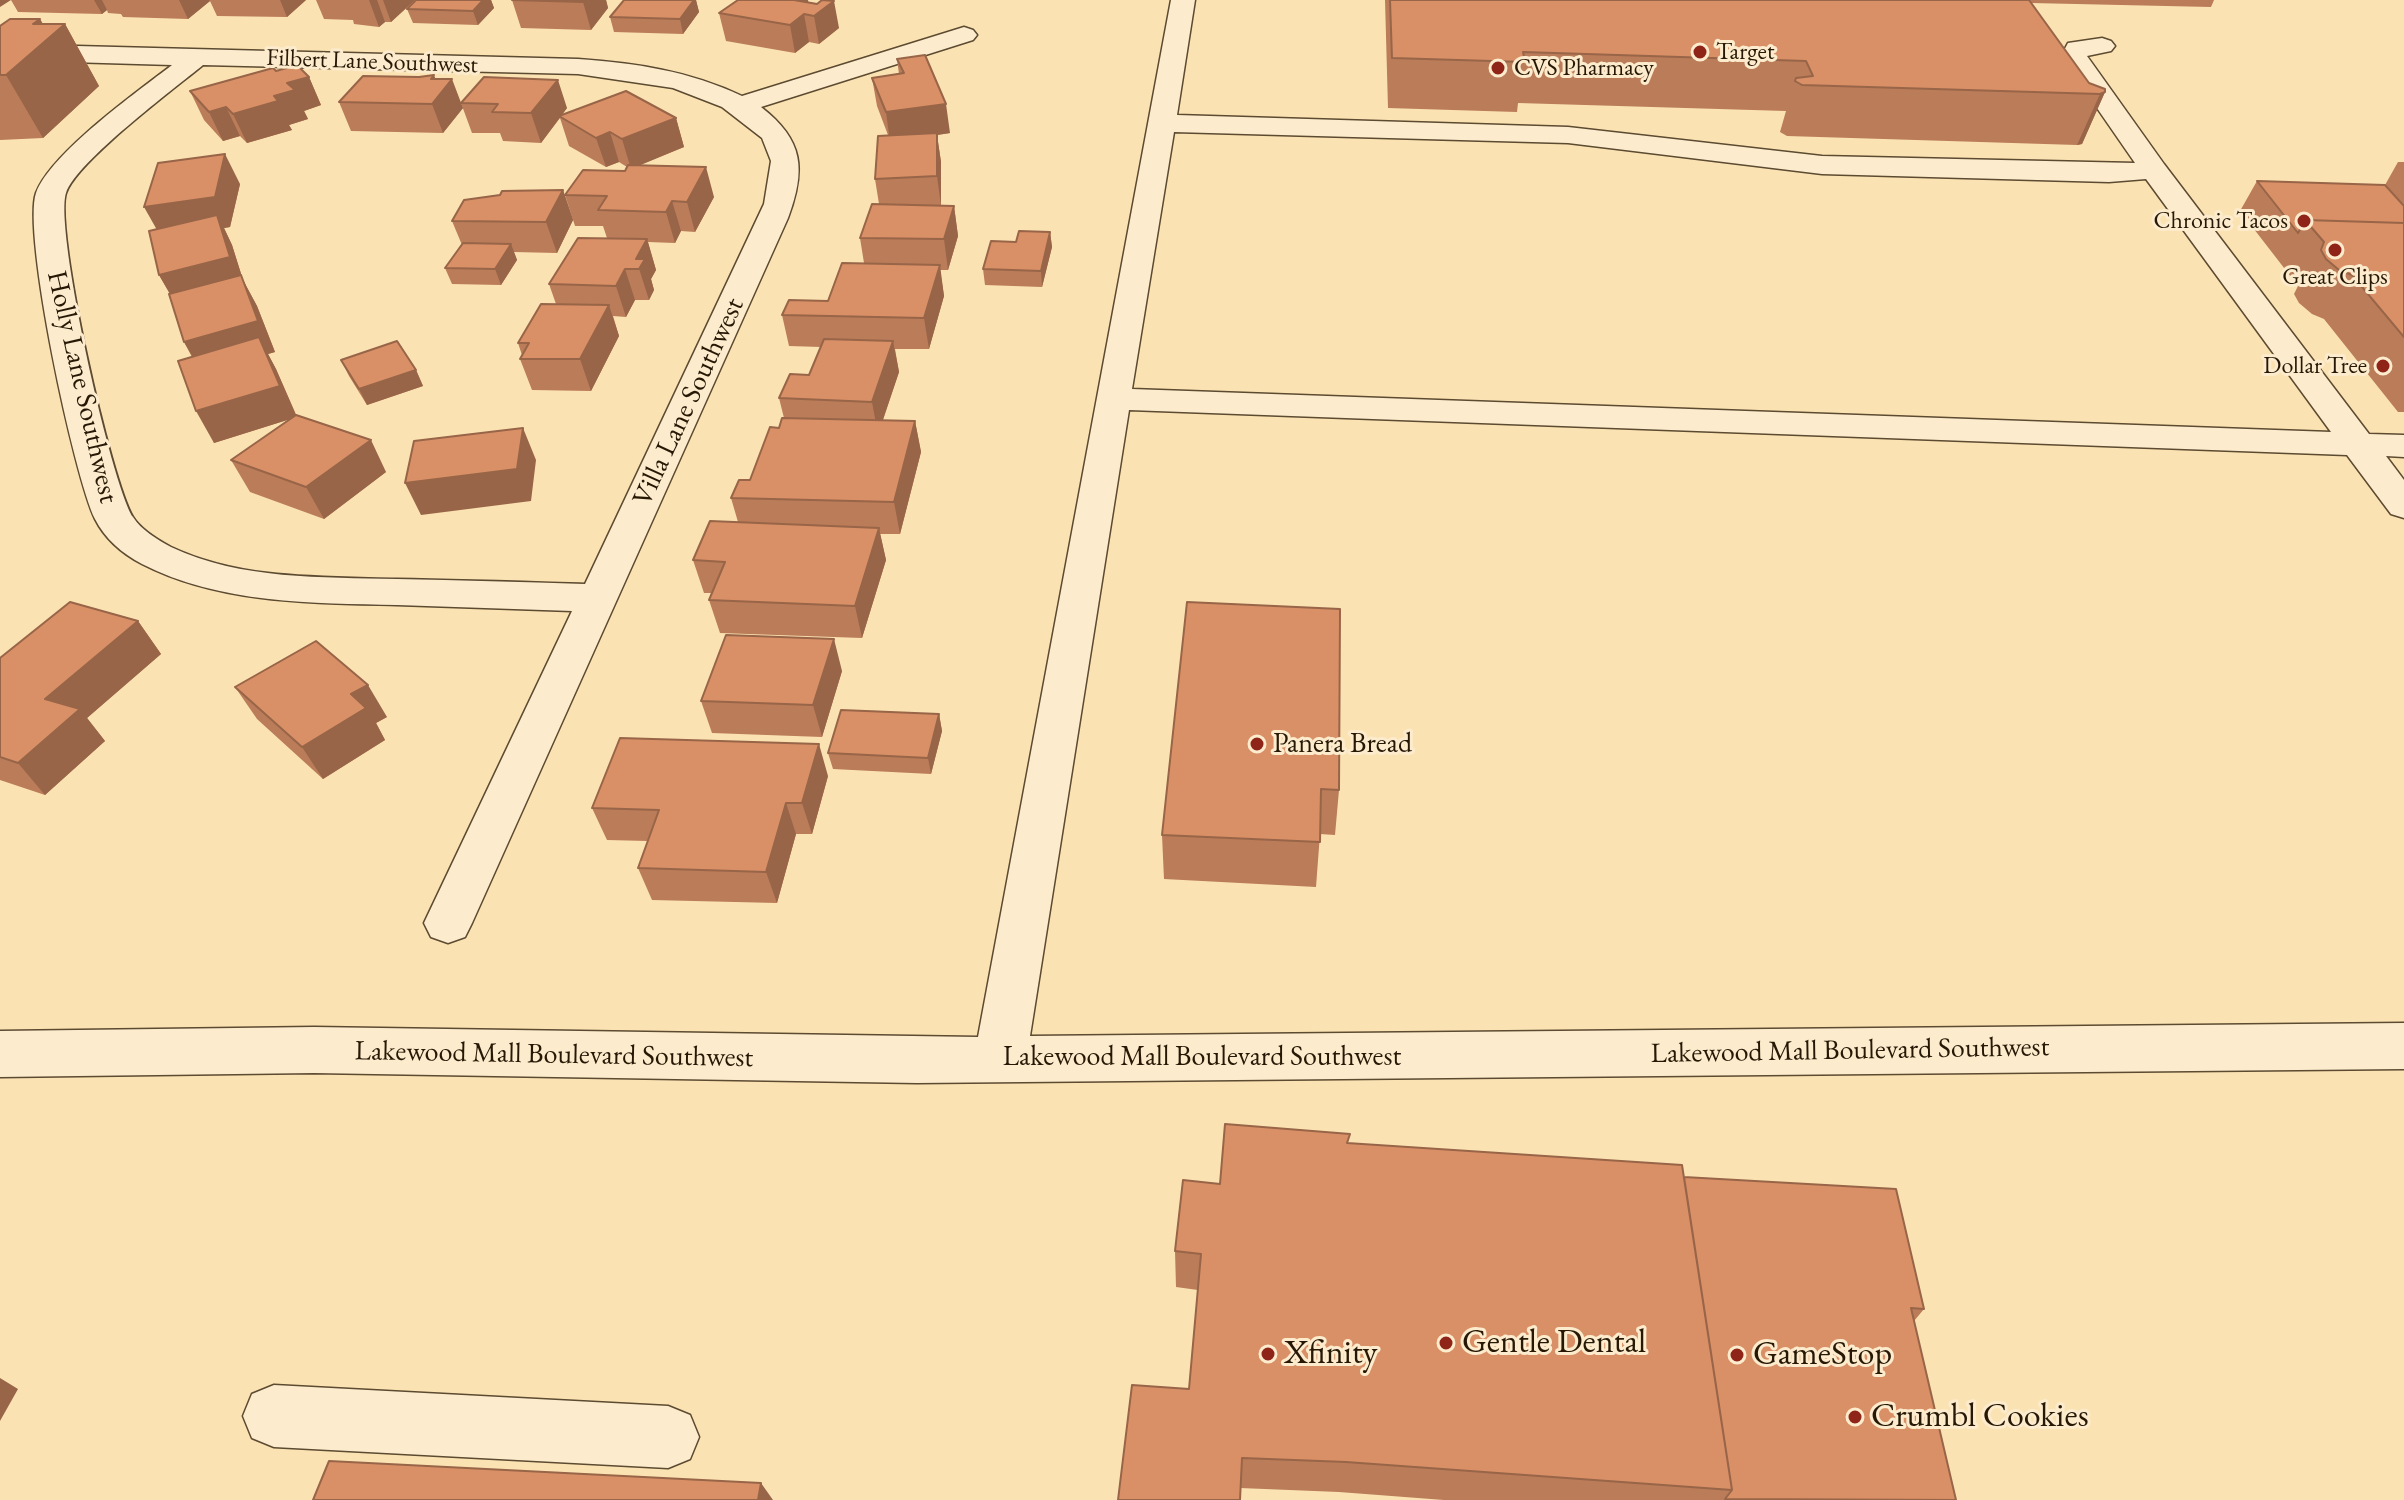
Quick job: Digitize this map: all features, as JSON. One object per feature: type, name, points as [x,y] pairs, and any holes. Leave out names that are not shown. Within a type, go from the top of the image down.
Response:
[{"type":"street","points":[[1001,1058],[1011,983],[1183,0]]},
{"type":"street","points":[[737,106],[964,35]]},
{"type":"street","points":[[2102,46],[2077,48],[2074,56],[2154,170],[2404,506]]},
{"type":"street","name":"Filbert Lane Southwest","points":[[0,52],[615,71],[686,83],[737,106]]},
{"type":"street","name":"Holly Lane Southwest","points":[[197,57],[76,160],[50,195],[48,229],[59,295],[102,486],[116,522],[157,556],[209,574],[253,583],[332,591],[598,598]]},
{"type":"street","name":"Villa Lane Southwest","points":[[448,923],[756,257],[782,190],[785,176],[782,149],[766,126],[737,106]]},
{"type":"street","points":[[1162,123],[1568,135],[1822,165],[2109,173],[2154,170]]},
{"type":"street","points":[[1115,399],[2404,446]]},
{"type":"street","name":"Lakewood Mall Boulevard Southwest","points":[[0,1054],[314,1050],[917,1060],[2404,1046]]},
{"type":"street","points":[[274,1416],[668,1437]]},
{"type":"building","points":[[416,0],[483,0],[473,11],[407,9]]},
{"type":"building","points":[[512,0],[585,0],[583,2]]},
{"type":"building","points":[[624,0],[694,0],[680,19],[610,17]]},
{"type":"building","points":[[738,0],[794,0],[817,4],[822,0],[834,1],[814,16],[804,14],[790,25],[719,13]]},
{"type":"building","points":[[1390,0],[2029,0],[2089,83],[2105,89],[2105,92],[1802,85],[1795,81],[1796,78],[1813,76],[1806,61],[1523,52],[1525,62],[1392,58]]},
{"type":"building","points":[[10,19],[40,19],[33,24],[65,24],[6,75],[0,75],[0,26]]},
{"type":"building","points":[[925,55],[946,104],[886,112],[872,78],[904,73],[897,59]]},
{"type":"building","points":[[297,65],[309,77],[287,83],[295,90],[274,96],[278,101],[233,114],[226,107],[209,112],[190,91],[273,68],[276,71]]},
{"type":"building","points":[[434,75],[431,79],[452,79],[432,104],[339,102],[363,76]]},
{"type":"building","points":[[484,77],[558,80],[531,113],[492,112],[498,104],[461,103]]},
{"type":"building","points":[[626,91],[676,118],[622,139],[610,132],[596,138],[559,116]]},
{"type":"building","points":[[937,133],[937,176],[875,179],[878,136]]},
{"type":"building","points":[[225,154],[215,197],[144,207],[158,163]]},
{"type":"building","points":[[628,165],[706,167],[687,202],[672,201],[666,212],[598,210],[607,196],[565,195],[583,170],[625,171]]},
{"type":"building","points":[[2257,181],[2385,185],[2404,206],[2404,223],[2305,220],[2298,233]]},
{"type":"building","points":[[563,190],[546,222],[452,221],[464,200],[500,195],[502,191]]},
{"type":"building","points":[[872,204],[954,206],[944,239],[860,238]]},
{"type":"building","points":[[217,215],[230,257],[159,275],[149,231]]},
{"type":"building","points":[[2305,220],[2404,223],[2404,337],[2352,275],[2339,270],[2326,259],[2321,250],[2324,242]]},
{"type":"building","points":[[1019,231],[1050,232],[1041,271],[983,269],[991,241],[1016,242]]},
{"type":"building","points":[[578,238],[647,239],[636,259],[645,259],[639,269],[625,269],[616,286],[549,284]]},
{"type":"building","points":[[463,243],[511,244],[495,269],[445,268]]},
{"type":"building","points":[[842,263],[940,265],[924,318],[782,315],[789,300],[828,301]]},
{"type":"building","points":[[241,275],[258,321],[184,342],[169,294]]},
{"type":"building","points":[[541,304],[609,305],[580,359],[520,359],[529,343],[518,343]]},
{"type":"building","points":[[259,337],[280,386],[196,411],[178,361]]},
{"type":"building","points":[[824,339],[893,341],[872,402],[779,398],[790,374],[809,375]]},
{"type":"building","points":[[397,341],[416,370],[359,389],[341,360]]},
{"type":"building","points":[[296,415],[371,440],[306,487],[231,460]]},
{"type":"building","points":[[782,418],[915,421],[894,502],[731,498],[739,480],[750,480],[770,427],[779,428]]},
{"type":"building","points":[[523,428],[517,469],[405,483],[414,441]]},
{"type":"building","points":[[710,521],[879,528],[855,606],[709,600],[725,562],[693,560]]},
{"type":"building","points":[[70,602],[138,621],[45,699],[80,709],[18,763],[0,757],[0,658]]},
{"type":"building","name":"Panera Bread","points":[[1187,602],[1340,609],[1339,790],[1321,789],[1320,842],[1162,835]]},
{"type":"building","points":[[726,635],[834,639],[813,705],[701,701]]},
{"type":"building","points":[[316,641],[368,685],[351,694],[366,708],[302,747],[235,687]]},
{"type":"building","points":[[841,710],[939,714],[928,758],[828,753]]},
{"type":"building","points":[[620,738],[819,744],[802,803],[786,803],[766,872],[638,868],[659,810],[592,808]]},
{"type":"building","points":[[1225,1124],[1350,1134],[1347,1143],[1682,1165],[1732,1490],[1346,1462],[1242,1458],[1240,1500],[1118,1500],[1132,1385],[1189,1389],[1201,1254],[1175,1251],[1183,1180],[1220,1184]]},
{"type":"building","points":[[1684,1177],[1896,1189],[1924,1309],[1911,1308],[1956,1500],[1725,1499],[1732,1490]]},
{"type":"building","points":[[329,1461],[761,1483],[758,1500],[313,1500]]},
{"type":"place","name":"Target","points":[[1700,52]]},
{"type":"place","name":"CVS Pharmacy","points":[[1498,68]]},
{"type":"place","name":"Chronic Tacos","points":[[2304,221]]},
{"type":"place","name":"Great Clips","points":[[2335,250]]},
{"type":"place","name":"Dollar Tree","points":[[2383,366]]},
{"type":"place","name":"Panera Bread","points":[[1257,744]]},
{"type":"place","name":"Gentle Dental","points":[[1446,1343]]},
{"type":"place","name":"Xfinity","points":[[1268,1354]]},
{"type":"place","name":"GameStop","points":[[1737,1355]]},
{"type":"place","name":"Crumbl Cookies","points":[[1855,1417]]}]
